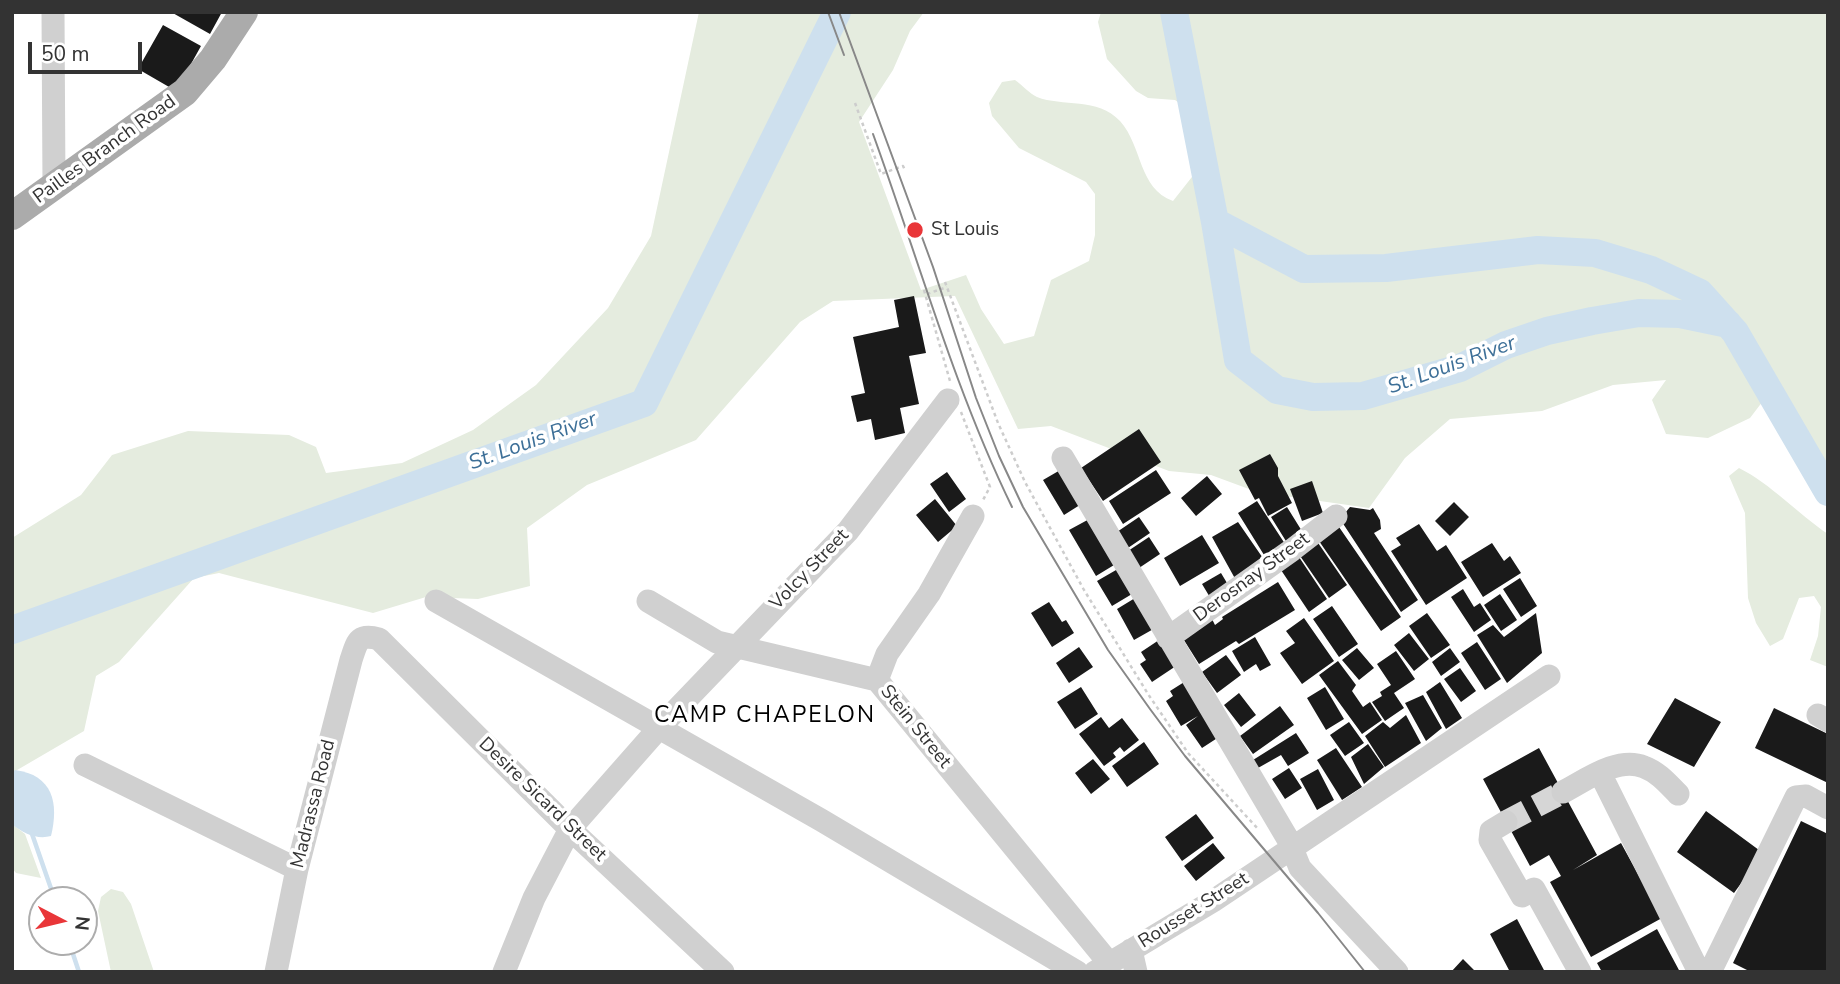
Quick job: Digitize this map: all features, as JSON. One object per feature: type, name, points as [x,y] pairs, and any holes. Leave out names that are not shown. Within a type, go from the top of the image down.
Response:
[{"type":"main road","name":"Pailles Branch Road","points":[[12,216],[185,92],[213,59],[244,12]]},
{"type":"street","points":[[52,12],[54,187]]},
{"type":"street","name":"Volcy Street","points":[[504,972],[534,898],[570,829],[659,728],[848,531],[951,396]]},
{"type":"street","points":[[1063,458],[1291,847],[1300,868],[1397,972]]},
{"type":"street","points":[[877,680],[887,654],[929,594],[973,516]]},
{"type":"street","name":"Derosnay Street","points":[[1168,638],[1292,551],[1336,516]]},
{"type":"street","points":[[436,601],[821,820],[1077,972]]},
{"type":"street","name":"Stein Street","points":[[648,601],[717,642],[877,680],[1102,967]]},
{"type":"street","name":"Desire Sicard Street","points":[[361,638],[367,635],[379,639],[570,829],[723,972]]},
{"type":"street","name":"Madrassa Road","points":[[276,972],[297,869],[351,660],[361,638]]},
{"type":"street","name":"Rousset Street","points":[[1102,967],[1133,961],[1291,847],[1549,676]]},
{"type":"street","points":[[1563,792],[1600,773],[1630,763],[1644,766],[1656,773],[1678,794]]},
{"type":"street","points":[[85,765],[297,869]]},
{"type":"street","points":[[1600,773],[1699,972]]},
{"type":"street","points":[[1710,972],[1796,797],[1806,796],[1828,808]]},
{"type":"street","points":[[1506,822],[1491,831],[1490,841],[1522,896],[1534,890],[1580,972]]},
{"type":"path","points":[[855,103],[882,176],[903,166],[905,170]]},
{"type":"path","points":[[945,282],[998,423],[1025,482],[1084,590],[1188,753],[1262,833]]},
{"type":"path","points":[[947,287],[925,292],[951,396],[990,487],[973,516]]},
{"type":"shaded area","points":[[699,12],[924,12],[910,31],[893,70],[859,122],[921,290],[966,275],[981,309],[1004,344],[1034,336],[1051,280],[1089,261],[1095,235],[1095,194],[1086,182],[1019,148],[992,116],[989,103],[1002,82],[1015,80],[1037,97],[1091,105],[1111,113],[1127,131],[1153,187],[1173,201],[1199,168],[1198,117],[1175,100],[1148,98],[1136,91],[1107,59],[1098,22],[1101,12],[1828,12],[1828,464],[1788,410],[1766,397],[1750,418],[1708,438],[1666,434],[1652,400],[1666,380],[1613,385],[1542,411],[1450,419],[1405,458],[1369,508],[1257,492],[1211,475],[1169,471],[1051,426],[1018,429],[955,296],[833,301],[800,322],[696,440],[587,485],[527,528],[530,586],[478,599],[426,597],[373,613],[219,573],[194,578],[119,662],[96,676],[84,731],[12,773],[12,538],[81,495],[112,455],[188,431],[289,435],[316,447],[326,473],[402,463],[473,430],[536,385],[608,308],[651,236]]},
{"type":"shaded area","points":[[1739,468],[1762,482],[1828,534],[1828,667],[1810,660],[1818,636],[1821,607],[1814,596],[1799,598],[1783,639],[1770,646],[1756,623],[1748,598],[1745,513],[1729,476]]},
{"type":"shaded area","points":[[12,824],[25,834],[41,878],[16,873],[12,868]]},
{"type":"shaded area","points":[[111,889],[123,892],[131,904],[154,972],[111,972],[98,911],[101,897]]},
{"type":"water","points":[[15,770],[38,778],[50,792],[54,812],[51,836],[30,835],[12,824],[12,773]]},
{"type":"building","points":[[171,12],[222,12],[210,34]]},
{"type":"building","points":[[163,25],[201,46],[176,91],[138,69]]},
{"type":"building","points":[[914,296],[926,353],[909,356],[919,404],[900,408],[905,433],[875,440],[871,419],[857,422],[851,396],[865,393],[853,337],[899,327],[894,300]]},
{"type":"building","points":[[1139,429],[1161,462],[1103,501],[1081,468]]},
{"type":"building","points":[[1270,454],[1292,503],[1268,516],[1259,498],[1255,500],[1239,470]]},
{"type":"building","points":[[1062,469],[1083,503],[1064,515],[1043,480]]},
{"type":"building","points":[[1156,470],[1171,493],[1123,524],[1109,501]]},
{"type":"building","points":[[947,472],[966,499],[949,512],[930,484]]},
{"type":"building","points":[[1207,476],[1222,494],[1196,516],[1181,498]]},
{"type":"building","points":[[1312,481],[1323,513],[1302,521],[1290,489]]},
{"type":"building","points":[[935,499],[957,526],[938,542],[916,515]]},
{"type":"building","points":[[1257,501],[1289,550],[1269,563],[1238,513]]},
{"type":"building","points":[[1454,502],[1469,517],[1450,536],[1435,521]]},
{"type":"building","points":[[1287,507],[1305,536],[1289,546],[1271,517]]},
{"type":"building","points":[[1350,507],[1370,510],[1373,508],[1380,520],[1381,529],[1374,533],[1418,600],[1401,612],[1340,519]]},
{"type":"building","points":[[1093,517],[1119,562],[1096,576],[1069,530]]},
{"type":"building","points":[[1139,517],[1150,533],[1122,552],[1111,536]]},
{"type":"building","points":[[1238,522],[1267,564],[1238,584],[1212,537]]},
{"type":"building","points":[[1419,524],[1437,551],[1446,545],[1467,578],[1426,605],[1391,551],[1401,545],[1396,538]]},
{"type":"building","points":[[1339,527],[1401,617],[1381,631],[1319,541]]},
{"type":"building","points":[[1202,535],[1219,563],[1180,586],[1164,558]]},
{"type":"building","points":[[1149,537],[1160,554],[1133,572],[1122,555]]},
{"type":"building","points":[[1314,537],[1347,585],[1329,598],[1296,550]]},
{"type":"building","points":[[1492,543],[1504,561],[1510,556],[1521,573],[1483,597],[1461,562]]},
{"type":"building","points":[[1297,554],[1327,599],[1309,612],[1279,567]]},
{"type":"building","points":[[1123,566],[1137,591],[1112,606],[1097,581]]},
{"type":"building","points":[[1221,573],[1230,588],[1211,599],[1202,584]]},
{"type":"building","points":[[1520,578],[1537,606],[1521,617],[1503,589]]},
{"type":"building","points":[[1278,582],[1295,610],[1239,644],[1236,641],[1199,664],[1182,637],[1212,619],[1215,625],[1222,617]]},
{"type":"building","points":[[1463,589],[1474,607],[1480,603],[1491,620],[1474,632],[1451,597]]},
{"type":"building","points":[[1500,594],[1517,620],[1501,631],[1484,605]]},
{"type":"building","points":[[1140,595],[1157,627],[1134,640],[1117,609]]},
{"type":"building","points":[[1049,602],[1062,622],[1066,620],[1074,633],[1052,647],[1031,613]]},
{"type":"building","points":[[1332,606],[1358,644],[1339,657],[1313,619]]},
{"type":"building","points":[[1427,613],[1450,645],[1431,658],[1409,626]]},
{"type":"building","points":[[1536,613],[1542,653],[1507,683],[1477,635],[1493,625],[1504,637]]},
{"type":"building","points":[[1304,618],[1334,661],[1302,684],[1280,653],[1295,643],[1286,631]]},
{"type":"building","points":[[1409,633],[1429,659],[1414,671],[1394,645]]},
{"type":"building","points":[[1255,637],[1271,665],[1260,671],[1256,664],[1244,672],[1232,651]]},
{"type":"building","points":[[1162,638],[1179,664],[1152,682],[1140,664],[1146,660],[1141,652]]},
{"type":"building","points":[[1477,642],[1501,679],[1485,690],[1461,653]]},
{"type":"building","points":[[1079,647],[1093,667],[1069,683],[1056,663]]},
{"type":"building","points":[[1357,648],[1374,668],[1359,680],[1342,660]]},
{"type":"building","points":[[1450,648],[1460,662],[1441,676],[1432,662]]},
{"type":"building","points":[[1396,651],[1415,679],[1394,693],[1404,708],[1385,721],[1372,702],[1382,696],[1380,692],[1391,685],[1377,664]]},
{"type":"building","points":[[1226,655],[1241,675],[1217,693],[1202,672]]},
{"type":"building","points":[[1338,661],[1356,685],[1352,691],[1363,707],[1370,702],[1382,720],[1362,734],[1319,675]]},
{"type":"building","points":[[1460,668],[1476,691],[1461,702],[1444,679]]},
{"type":"building","points":[[1189,679],[1222,735],[1202,748],[1186,725],[1198,716],[1181,726],[1166,701],[1173,696],[1170,691]]},
{"type":"building","points":[[1440,682],[1462,718],[1446,729],[1426,692]]},
{"type":"building","points":[[1081,687],[1098,714],[1075,729],[1057,702]]},
{"type":"building","points":[[1325,687],[1344,719],[1326,730],[1307,698]]},
{"type":"building","points":[[1239,693],[1256,715],[1241,727],[1224,705]]},
{"type":"building","points":[[1423,695],[1442,728],[1426,741],[1405,703]]},
{"type":"building","points":[[1675,698],[1721,722],[1694,767],[1647,744]]},
{"type":"building","points":[[1280,706],[1294,725],[1253,754],[1240,736]]},
{"type":"building","points":[[1774,708],[1828,734],[1828,783],[1755,748]]},
{"type":"building","points":[[1406,715],[1421,743],[1385,767],[1365,736],[1383,722],[1390,728]]},
{"type":"building","points":[[1101,717],[1109,728],[1122,718],[1139,740],[1124,752],[1120,747],[1113,753],[1116,757],[1104,766],[1079,734]]},
{"type":"building","points":[[1349,722],[1364,743],[1345,756],[1330,735]]},
{"type":"building","points":[[1296,733],[1309,753],[1288,766],[1281,755],[1258,768],[1253,760]]},
{"type":"building","points":[[1144,742],[1159,764],[1127,787],[1112,766]]},
{"type":"building","points":[[1368,744],[1384,767],[1364,784],[1351,757]]},
{"type":"building","points":[[1336,748],[1362,787],[1342,800],[1317,760]]},
{"type":"building","points":[[1539,748],[1597,855],[1573,870],[1621,843],[1662,918],[1591,957],[1550,882],[1561,876],[1549,855],[1530,866],[1483,779]]},
{"type":"building","points":[[1093,759],[1110,779],[1091,794],[1075,773]]},
{"type":"building","points":[[1289,768],[1302,788],[1285,799],[1272,779]]},
{"type":"building","points":[[1318,769],[1334,800],[1317,810],[1300,779]]},
{"type":"building","points":[[1706,811],[1763,853],[1734,893],[1677,852]]},
{"type":"building","points":[[1196,814],[1214,838],[1182,861],[1165,837]]},
{"type":"building","points":[[1801,821],[1828,834],[1828,972],[1751,972],[1733,963]]},
{"type":"building","points":[[1213,843],[1225,858],[1196,881],[1184,866]]},
{"type":"building","points":[[1517,919],[1545,972],[1510,972],[1490,934]]},
{"type":"building","points":[[1657,929],[1680,972],[1602,972],[1597,963]]},
{"type":"building","points":[[1463,959],[1476,972],[1451,972]]},
{"type":"waterway","name":"St. Louis River","points":[[12,630],[644,403],[837,12]]},
{"type":"waterway","name":"St. Louis River","points":[[1174,12],[1215,222],[1304,269],[1386,268],[1538,250],[1595,253],[1651,270],[1700,293],[1735,332],[1828,492]]},
{"type":"waterway","name":"St. Louis River","points":[[1215,222],[1238,360],[1277,390],[1313,397],[1363,396],[1460,368],[1506,345],[1547,331],[1639,313],[1680,314],[1728,324]]},
{"type":"waterway","points":[[31,831],[50,886]]},
{"type":"waterway","points":[[74,956],[79,972]]},
{"type":"tunnel","points":[[1506,822],[1563,792]]},
{"type":"tram line","points":[[828,12],[844,55]]},
{"type":"tram line","points":[[839,12],[933,267],[976,398],[1023,507],[1108,650],[1150,709],[1185,756],[1365,972]]},
{"type":"tram line","points":[[873,134],[954,369],[1012,507]]},
{"type":"place","name":"St Louis","points":[[915,230]]},
{"type":"district","name":"CAMP CHAPELON","points":[[765,716]]}]
